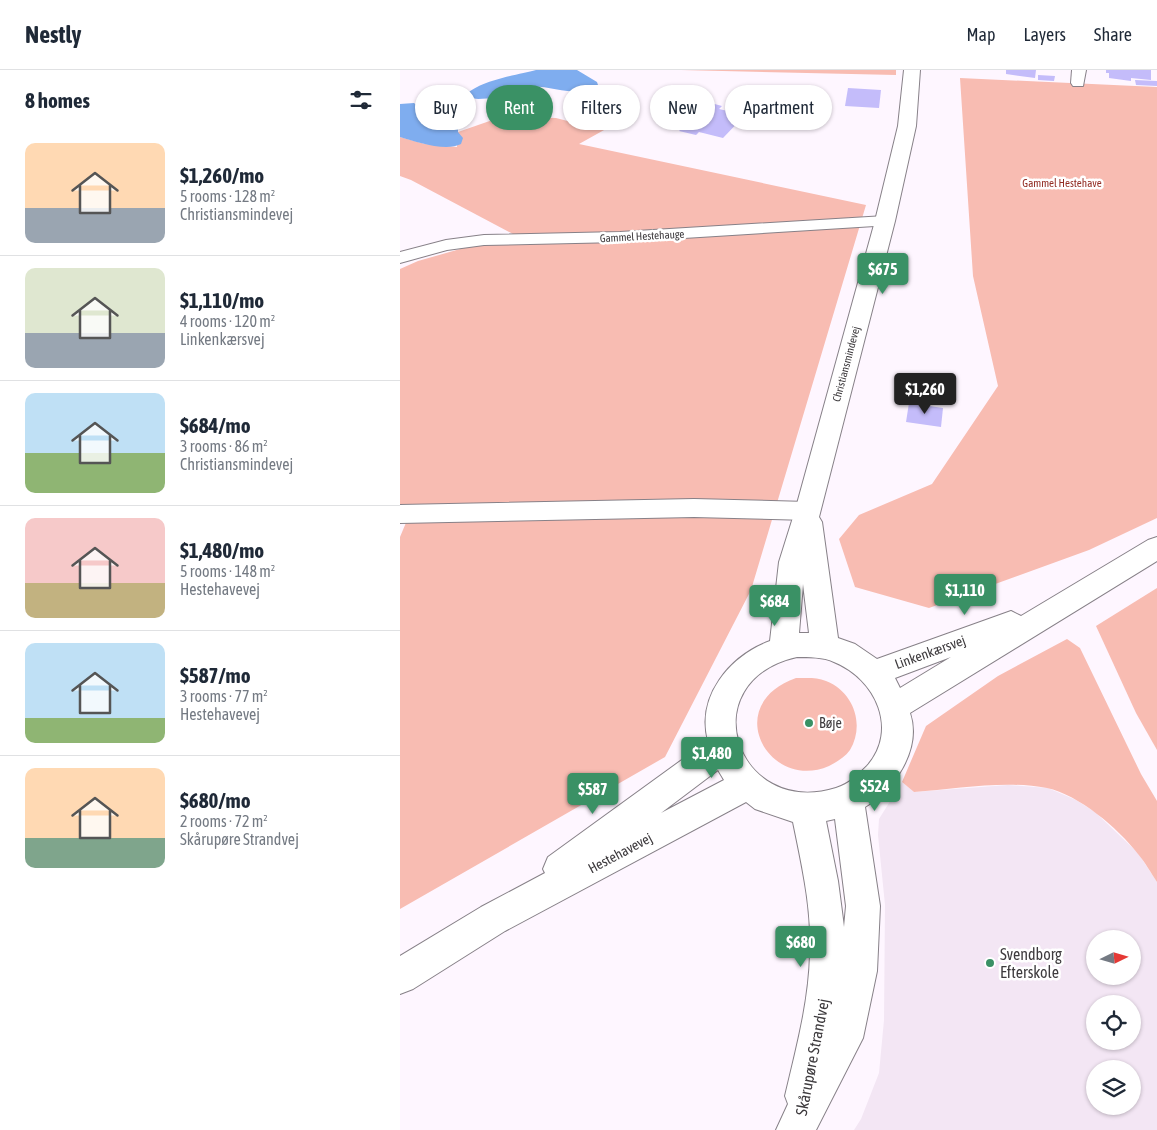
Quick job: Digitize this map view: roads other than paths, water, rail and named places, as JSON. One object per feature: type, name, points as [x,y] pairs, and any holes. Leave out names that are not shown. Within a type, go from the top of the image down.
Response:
[{"type":"street","name":"Christiansmindevej","points":[[783,648],[792,562],[808,511],[885,222],[907,126],[912,70]]},
{"type":"street","name":"Gammel Hestehauge","points":[[400,258],[446,245],[484,240],[620,237],[885,222]]},
{"type":"street","points":[[400,514],[694,508],[808,511]]},
{"type":"street","name":"Christiansmindevej","points":[[808,511],[825,647]]},
{"type":"street","name":"Linkenkærsvej","points":[[894,707],[1157,548]]},
{"type":"street","name":"Linkenkærsvej","points":[[874,673],[1071,601]]},
{"type":"street","points":[[804,645],[825,647],[843,652],[860,661],[874,673],[886,689],[894,707],[898,725],[896,744],[890,762],[880,777],[866,791],[848,801],[828,808],[806,809],[774,802],[748,786],[732,768],[723,748],[720,719],[726,694],[740,674],[759,658],[783,648],[804,645]]},
{"type":"street","name":"Hestehavevej","points":[[492,919],[723,748]]},
{"type":"street","name":"Hestehavevej","points":[[400,976],[492,919],[748,786]]},
{"type":"street","name":"Skårupøre Strandvej","points":[[796,1128],[845,1038],[859,970],[863,906],[848,801]]},
{"type":"street","name":"Skårupøre Strandvej","points":[[796,1128],[823,1009],[828,952],[824,899],[806,809]]},
{"type":"water","points":[[536,70],[577,70],[597,82],[598,85],[563,85],[563,90],[553,88],[553,85],[486,85],[486,99],[476,99],[476,88],[508,77]]},
{"type":"water","points":[[400,104],[415,104],[415,130],[458,130],[463,138],[461,144],[439,147],[400,137]]},
{"type":"place","name":"Bøje","points":[[809,723]]},
{"type":"place","name":"Svendborg Efterskole","points":[[990,963]]},
{"type":"park label","name":"Gammel Hestehave","points":[[1062,183]]}]
